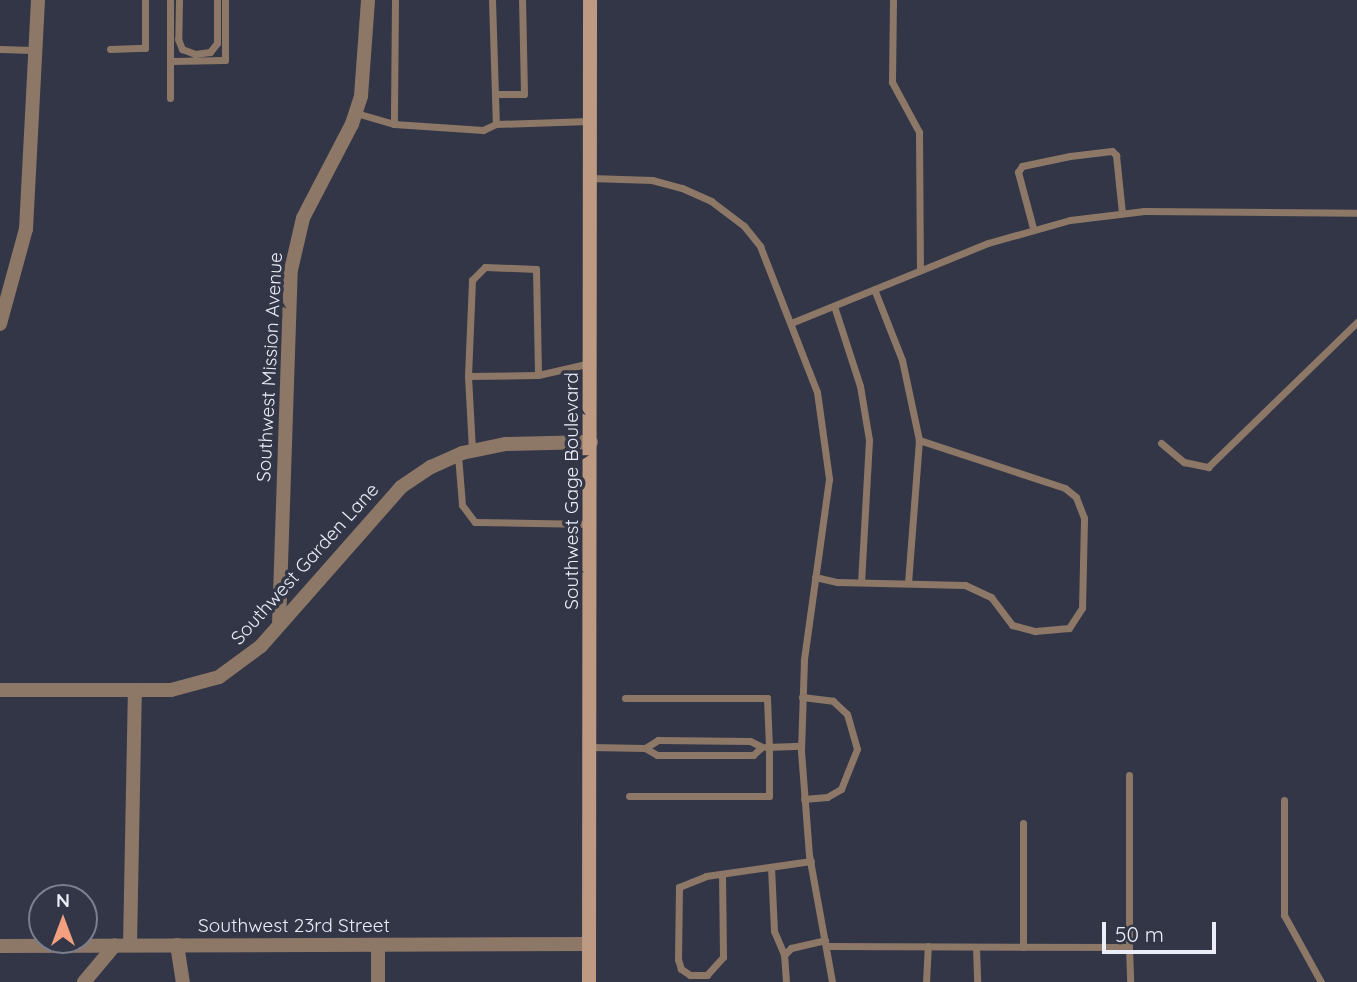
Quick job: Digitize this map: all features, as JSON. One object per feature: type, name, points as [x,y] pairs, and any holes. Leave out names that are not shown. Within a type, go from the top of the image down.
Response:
[{"type":"main road","name":"Southwest Gage Boulevard","points":[[589,982],[592,363],[590,0]]},
{"type":"street","points":[[0,324],[26,229],[32,50],[38,0]]},
{"type":"street","name":"Southwest Mission Avenue","points":[[279,625],[291,270],[317,185],[356,113],[365,69],[368,0]]},
{"type":"street","name":"Southwest Garden Lane","points":[[0,690],[194,687],[219,677],[242,664],[401,487],[465,452],[506,444],[591,442]]},
{"type":"street","points":[[130,945],[135,690]]},
{"type":"street","name":"Southwest 23rd Street","points":[[0,946],[589,944]]},
{"type":"street","points":[[84,982],[114,945]]},
{"type":"street","points":[[177,945],[183,982]]},
{"type":"street","points":[[378,946],[378,982]]},
{"type":"lane","points":[[110,49],[145,48],[145,0]]},
{"type":"lane","points":[[170,0],[170,98]]},
{"type":"lane","points":[[179,0],[178,39],[183,49],[195,54],[210,52],[217,43],[217,0]]},
{"type":"lane","points":[[171,61],[225,60],[225,0]]},
{"type":"lane","points":[[394,124],[395,0]]},
{"type":"lane","points":[[492,0],[496,124]]},
{"type":"lane","points":[[496,94],[524,94],[522,0]]},
{"type":"lane","points":[[893,0],[892,82],[919,132],[920,270]]},
{"type":"lane","points":[[1,46],[32,50]]},
{"type":"lane","points":[[356,113],[394,124],[484,130],[496,124],[589,121]]},
{"type":"lane","points":[[1033,228],[1018,172],[1022,166],[1070,156],[1112,152],[1116,155],[1122,213]]},
{"type":"lane","points":[[589,178],[666,183],[724,210],[760,246],[817,392],[828,455],[827,503],[815,577],[802,697],[801,746],[811,862],[832,982]]},
{"type":"lane","points":[[791,323],[920,270],[1033,228],[1122,213],[1357,213]]},
{"type":"lane","points":[[538,375],[536,269],[528,266],[485,267],[472,280],[462,505],[475,522],[591,524]]},
{"type":"lane","points":[[874,289],[902,360],[919,440],[908,583]]},
{"type":"lane","points":[[834,306],[860,386],[869,440],[861,582]]},
{"type":"lane","points":[[1161,443],[1184,462],[1208,467],[1357,322]]},
{"type":"lane","points":[[468,376],[538,375],[592,363]]},
{"type":"lane","points":[[815,577],[861,582],[965,585],[991,597],[1012,625],[1023,629],[1056,632],[1069,628],[1078,620],[1083,599],[1084,518],[1076,498],[1065,488],[919,440]]},
{"type":"lane","points":[[802,697],[833,701],[847,713],[856,749],[841,789],[827,797],[804,799]]},
{"type":"lane","points":[[625,698],[767,698],[765,747],[769,796],[629,796]]},
{"type":"lane","points":[[645,748],[658,740],[750,741],[765,747],[801,746]]},
{"type":"lane","points":[[590,747],[645,748],[657,755],[753,755],[765,747]]},
{"type":"lane","points":[[1129,775],[1130,982]]},
{"type":"lane","points":[[1284,800],[1284,915],[1321,982]]},
{"type":"lane","points":[[1023,823],[1023,947]]},
{"type":"lane","points":[[722,874],[723,957],[708,975],[690,975],[681,969],[678,959],[679,887],[722,874],[811,862]]},
{"type":"lane","points":[[771,867],[774,931],[785,955],[786,982]]},
{"type":"lane","points":[[785,955],[791,947],[825,943],[1129,947]]},
{"type":"lane","points":[[926,982],[928,946]]},
{"type":"lane","points":[[976,947],[977,982]]}]
